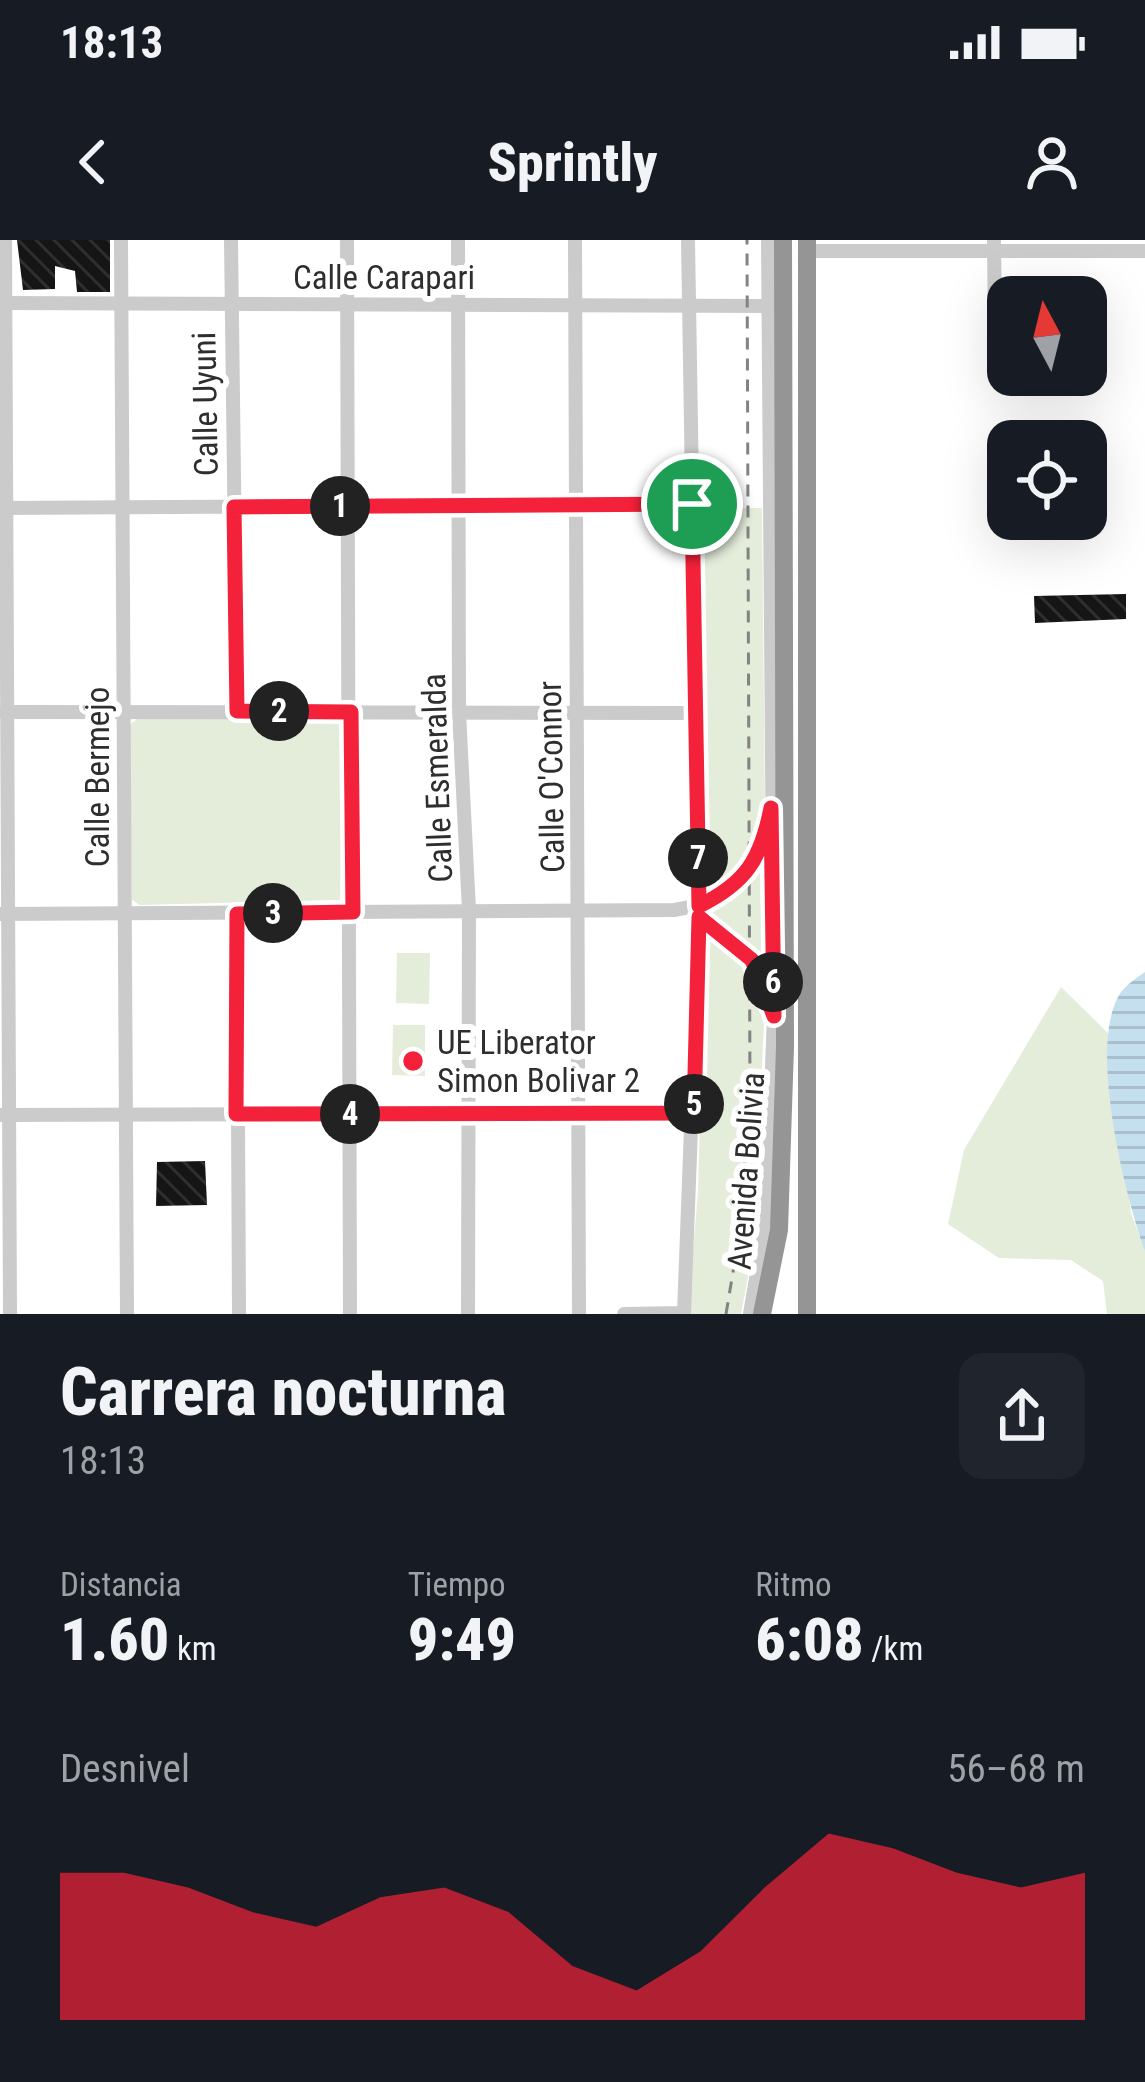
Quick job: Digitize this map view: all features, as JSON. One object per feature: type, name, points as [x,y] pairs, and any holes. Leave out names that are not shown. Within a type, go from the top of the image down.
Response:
[{"type":"highway","name":"Avenida Bolivia","points":[[762,1314],[779,1231],[785,1047],[784,240]]},
{"type":"highway","name":"Avenida Bolivia","points":[[807,245],[807,1314]]},
{"type":"street","points":[[5,240],[4,1115],[10,1314]]},
{"type":"street","name":"Calle Bermejo","points":[[121,240],[127,1314]]},
{"type":"street","name":"Calle Uyuni","points":[[231,240],[237,711]]},
{"type":"street","points":[[347,240],[353,912],[350,1314]]},
{"type":"street","name":"Calle Esmeralda","points":[[458,240],[459,712],[469,910],[467,1314]]},
{"type":"street","name":"Calle O'Connor","points":[[575,240],[579,1314]]},
{"type":"street","points":[[624,1314],[684,1313],[699,912],[688,240]]},
{"type":"street","points":[[750,1314],[766,1220],[774,1016],[768,240]]},
{"type":"street","points":[[807,245],[1145,251]]},
{"type":"street","points":[[994,245],[994,276]]},
{"type":"street","name":"Calle Carapari","points":[[3,303],[768,306]]},
{"type":"street","points":[[4,508],[692,504]]},
{"type":"street","points":[[5,712],[695,713]]},
{"type":"street","points":[[699,912],[751,871],[771,808]]},
{"type":"street","points":[[4,914],[699,912],[752,960],[785,1047]]},
{"type":"street","points":[[237,914],[239,1314]]},
{"type":"street","points":[[4,1115],[694,1113]]},
{"type":"green space","points":[[700,508],[762,508],[765,810],[743,868],[707,893]]},
{"type":"green space","points":[[140,717],[339,718],[343,730],[340,900],[140,905],[132,900],[129,725]]},
{"type":"green space","points":[[765,860],[765,967],[745,941],[706,909],[732,897]]},
{"type":"green space","points":[[705,935],[729,948],[745,969],[764,1024],[753,1250],[741,1314],[688,1314],[698,1191]]},
{"type":"green space","points":[[397,953],[430,953],[429,1004],[396,1003]]},
{"type":"green space","points":[[1061,987],[1109,1034],[1131,1213],[1145,1251],[1145,1314],[1107,1314],[1103,1281],[1071,1260],[999,1258],[948,1224],[964,1150]]},
{"type":"green space","points":[[393,1025],[425,1025],[425,1076],[392,1075]]},
{"type":"water","points":[[1145,972],[1145,1251],[1120,1160],[1107,1051],[1118,997]]},
{"type":"building","points":[[17,240],[110,240],[110,292],[77,292],[75,271],[55,266],[55,289],[23,290]]},
{"type":"building","points":[[1126,594],[1126,619],[1035,623],[1034,596]]},
{"type":"building","points":[[205,1161],[207,1205],[156,1206],[157,1162]]},
{"type":"railway","points":[[726,1314],[739,1236],[750,1096],[747,240]]},
{"type":"place","name":"UE Liberator Simon Bolivar 2","points":[[413,1061]]},
{"type":"route","points":[[692,504],[699,906],[727,893],[751,871],[763,847],[771,808],[774,1016],[752,960],[731,938],[699,917],[694,1113],[236,1114],[237,914],[353,912],[351,712],[237,711],[234,507],[692,504]]}]
